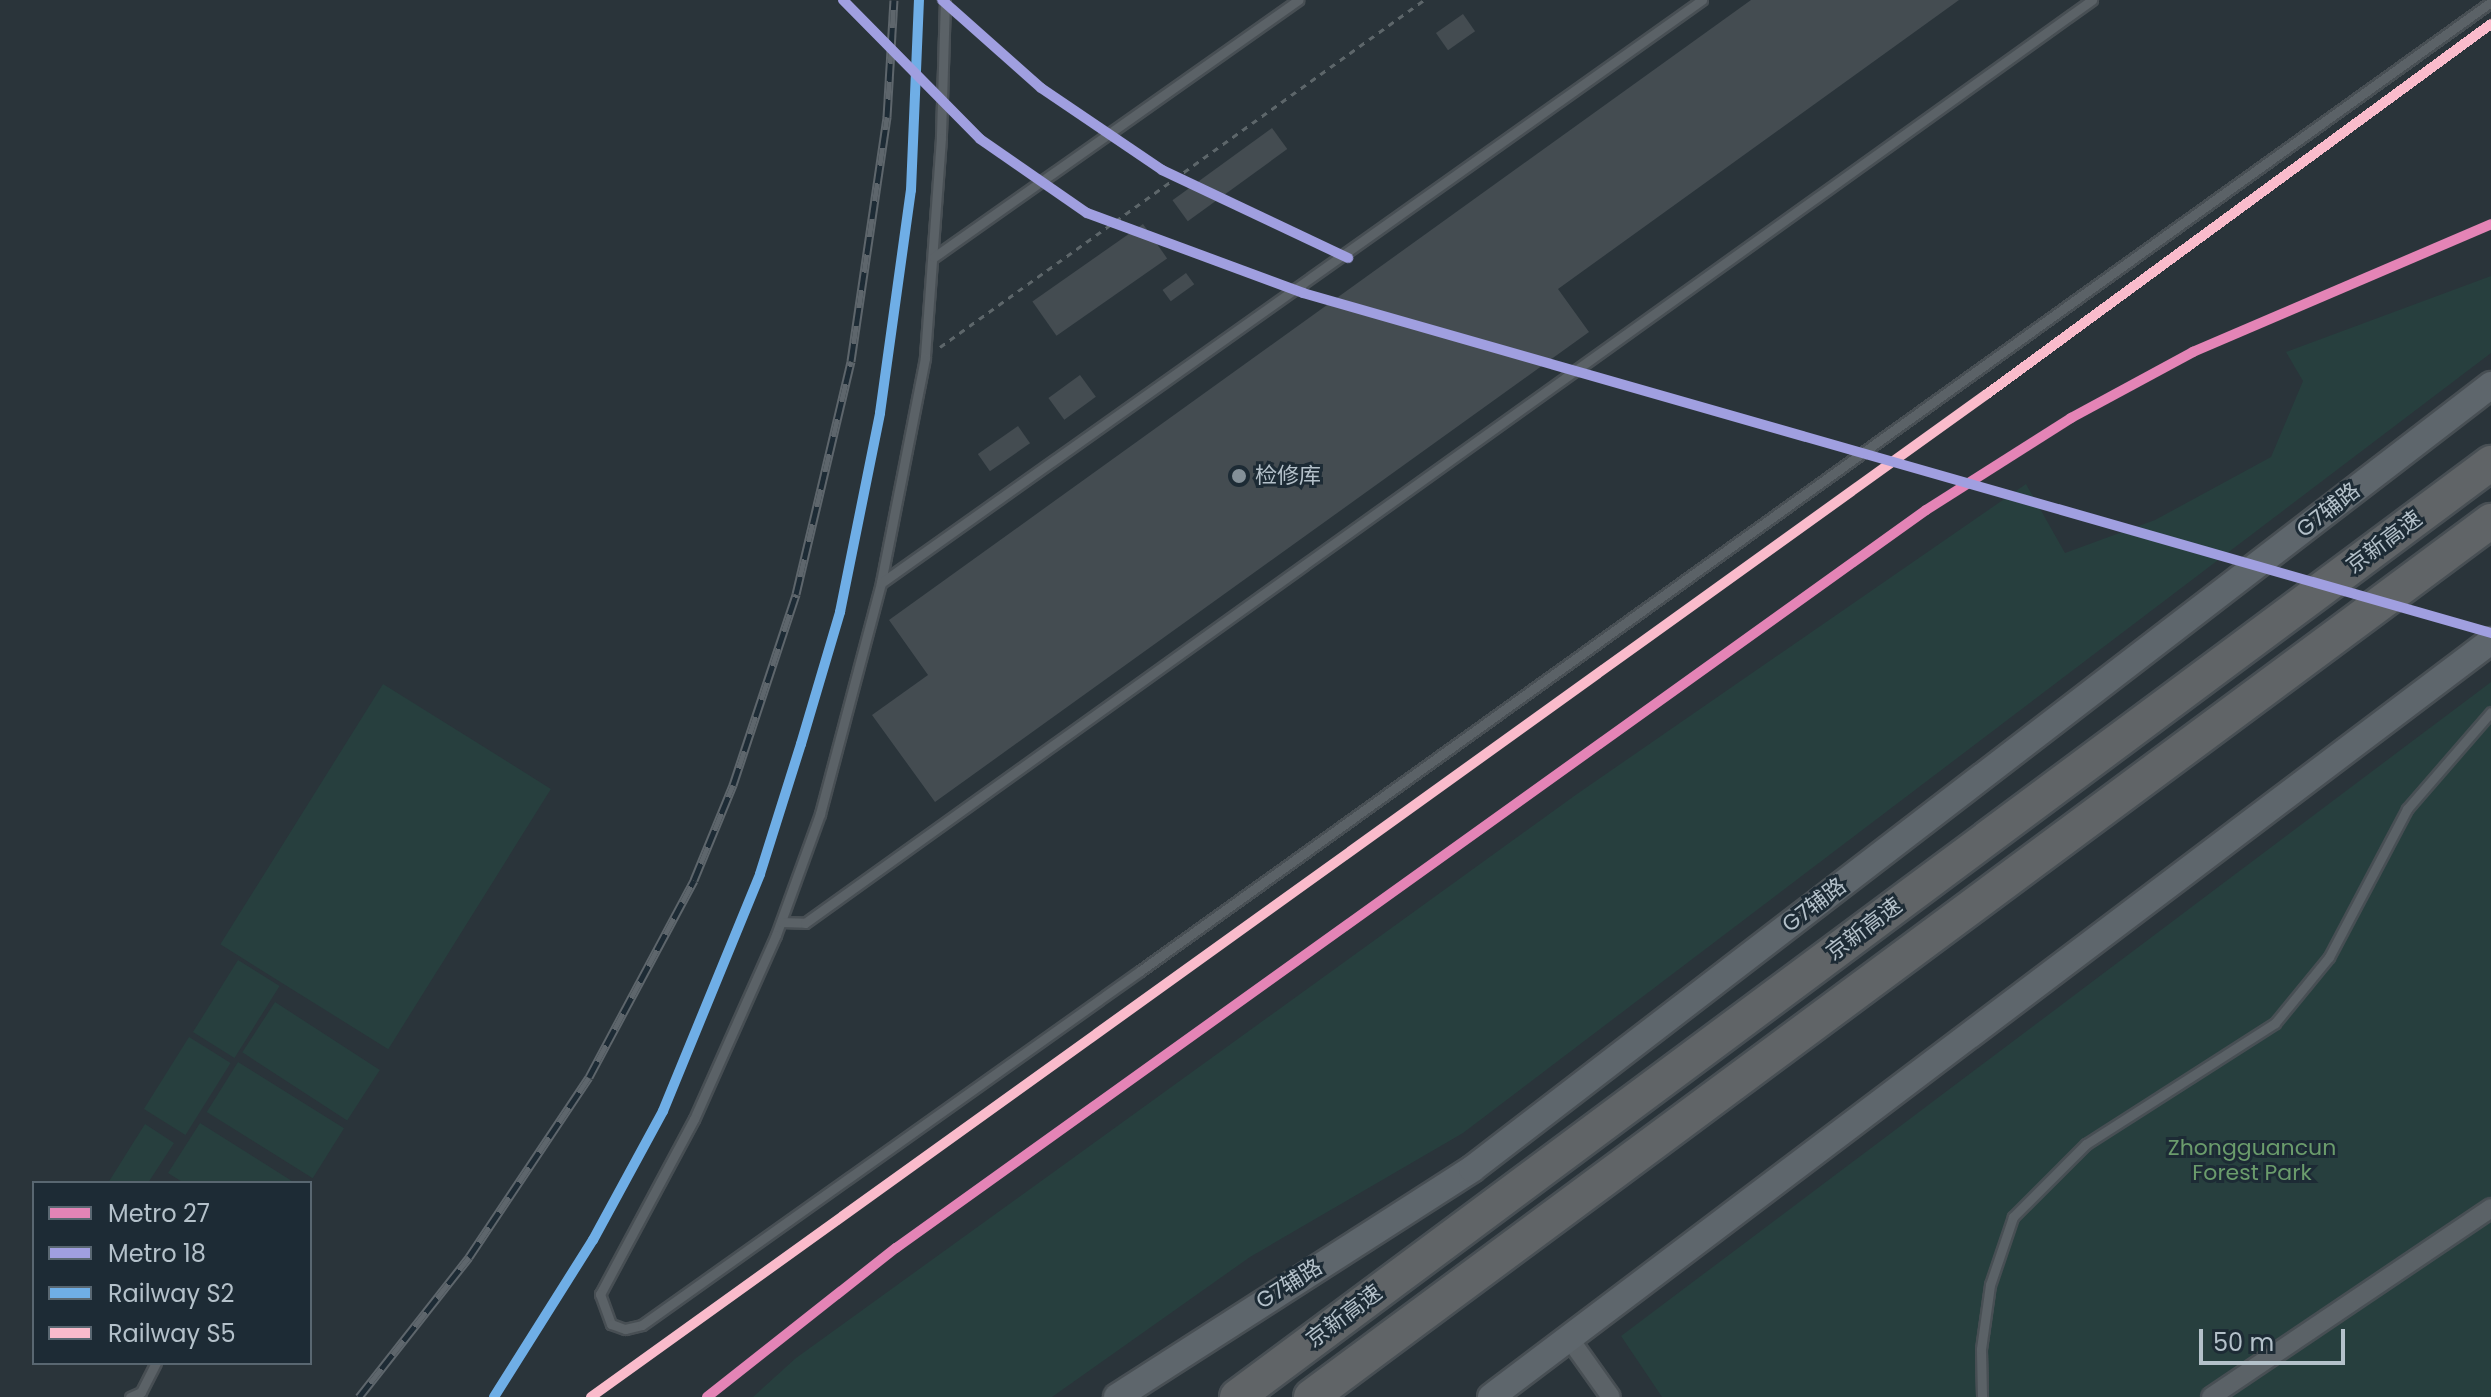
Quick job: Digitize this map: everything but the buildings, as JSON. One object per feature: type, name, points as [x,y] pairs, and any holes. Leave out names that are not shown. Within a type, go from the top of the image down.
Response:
[{"type":"highway","name":"京新高速","points":[[1237,1397],[2491,463]]},
{"type":"highway","name":"京新高速","points":[[1311,1397],[2491,521]]},
{"type":"highway","points":[[1219,1397],[1291,1355]]},
{"type":"street","name":"G7辅路","points":[[1117,1397],[1472,1169],[2491,385]]},
{"type":"street","points":[[1491,1397],[2491,641]]},
{"type":"street","points":[[2211,1397],[2491,1208]]},
{"type":"street","points":[[1569,1338],[1611,1397]]},
{"type":"lane","points":[[945,0],[934,257],[925,358],[881,583],[824,799],[781,922],[701,1106],[600,1294],[611,1324],[625,1329],[642,1325],[2491,2]]},
{"type":"lane","points":[[934,257],[1298,0]]},
{"type":"lane","points":[[881,583],[1702,0]]},
{"type":"lane","points":[[781,922],[805,923],[2092,0]]},
{"type":"lane","points":[[1982,1397],[1981,1349],[1990,1285],[2013,1217],[2086,1144],[2245,1046],[2283,1014],[2329,957],[2407,809],[2491,712]]},
{"type":"lane","points":[[130,1397],[141,1392],[155,1365]]},
{"type":"path","points":[[925,358],[1424,0]]},
{"type":"green space","points":[[2491,276],[2491,353],[1463,1133],[1250,1257],[1052,1397],[753,1397],[796,1358],[1577,794],[2026,484],[2065,553],[2155,520],[2271,457],[2303,381],[2286,352]]},
{"type":"green space","name":"Zhongguancun Forest Park","points":[[2491,682],[2491,1397],[1662,1397],[1621,1336]]},
{"type":"green space","points":[[383,684],[551,789],[388,1049],[220,944]]},
{"type":"green space","points":[[238,960],[280,986],[235,1058],[193,1032]]},
{"type":"green space","points":[[275,1002],[380,1070],[347,1120],[242,1052]]},
{"type":"green space","points":[[189,1037],[231,1063],[186,1135],[144,1109]]},
{"type":"green space","points":[[238,1062],[344,1128],[313,1178],[207,1112]]},
{"type":"green space","points":[[200,1123],[292,1181],[181,1181],[168,1173]]},
{"type":"green space","points":[[145,1124],[174,1143],[149,1181],[109,1181]]},
{"type":"railway","points":[[359,1397],[469,1257],[589,1077],[694,880],[733,785],[796,594],[851,361],[887,117],[894,0]]},
{"type":"metro line","name":"18","points":[[843,0],[980,139],[1087,213],[1303,293],[2491,633]]},
{"type":"metro line","name":"18","points":[[942,0],[1041,88],[1162,170],[1348,258]]},
{"type":"metro line","name":"27","points":[[707,1397],[896,1248],[1926,510],[2071,418],[2193,352],[2491,224]]},
{"type":"rail line","name":"S2","points":[[494,1397],[593,1240],[663,1111],[760,874],[801,744],[840,612],[880,413],[911,190],[919,0]]},
{"type":"rail line","name":"S5","points":[[591,1397],[1987,394],[2491,24]]},
{"type":"place","name":"检修库","points":[[1239,476]]}]
